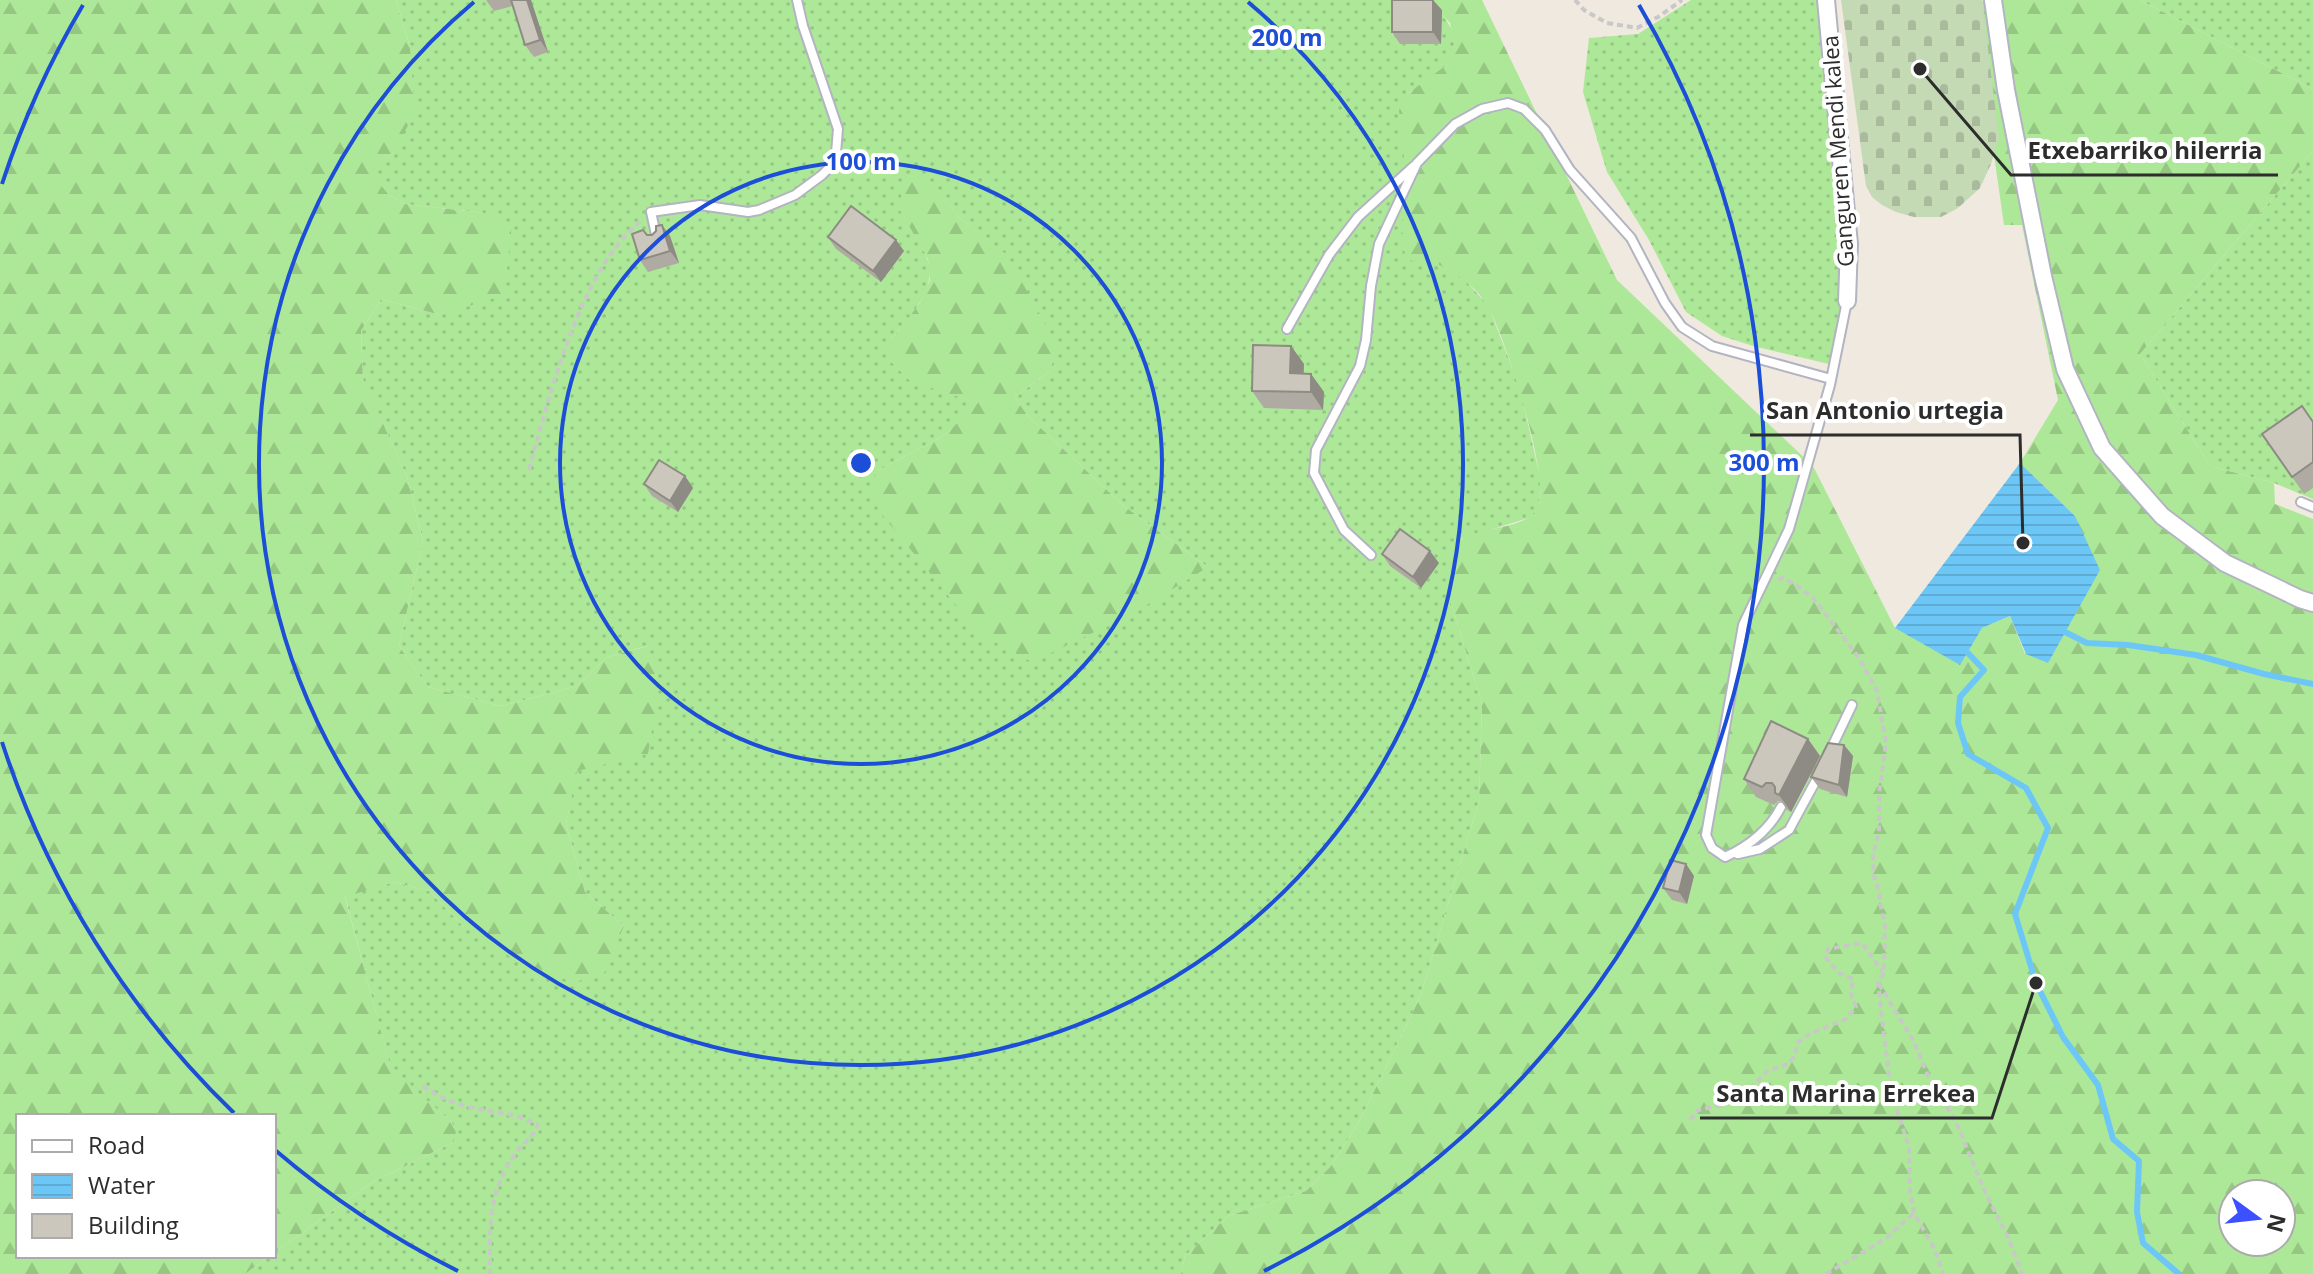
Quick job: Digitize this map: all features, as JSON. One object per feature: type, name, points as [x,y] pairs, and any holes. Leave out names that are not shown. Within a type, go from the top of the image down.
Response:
[{"type":"street","name":"Ganguren Mendi kalea","points":[[1826,0],[1849,244],[1847,301]]},
{"type":"street","points":[[1993,0],[2006,90],[2065,369],[2102,448],[2162,516],[2225,563],[2313,603]]},
{"type":"lane","points":[[658,240],[651,212],[700,205],[748,212],[759,210],[795,195],[833,164],[838,129],[797,0]]},
{"type":"lane","points":[[1287,329],[1329,255],[1358,217],[1455,124],[1482,109],[1508,103],[1524,109],[1545,130],[1570,170],[1631,238],[1665,303],[1682,327],[1712,346],[1831,379]]},
{"type":"lane","points":[[1371,555],[1344,530],[1314,473],[1316,450],[1360,366],[1379,244],[1417,163]]},
{"type":"lane","points":[[1847,301],[1831,379],[1789,529],[1743,625],[1706,835],[1712,848],[1725,857],[1760,849],[1789,830],[1852,705]]},
{"type":"lane","points":[[2301,502],[2313,507]]},
{"type":"lane","points":[[1725,857],[1742,849],[1761,834],[1781,807]]},
{"type":"path","points":[[1575,0],[1584,10],[1607,23],[1637,28],[1682,0]]},
{"type":"path","points":[[529,470],[551,390],[577,319],[605,260],[625,234],[651,212]]},
{"type":"path","points":[[1795,584],[1814,599],[1832,622],[1859,658],[1877,691],[1886,743],[1879,794],[1879,832],[1873,854],[1874,876],[1885,926],[1884,973],[1878,982],[1891,1092],[1909,1147],[1914,1213],[1935,1250],[1943,1274]]},
{"type":"path","points":[[1690,1120],[1698,1110],[1722,1105],[1749,1090],[1767,1071],[1788,1064],[1794,1057],[1798,1042],[1809,1034],[1846,1019],[1856,1007],[1851,996],[1853,979],[1832,966],[1826,958],[1828,949],[1862,943],[1884,973]]},
{"type":"path","points":[[1878,982],[1956,1122],[2022,1274]]},
{"type":"path","points":[[423,1086],[454,1103],[522,1116],[538,1125],[533,1137],[516,1153],[496,1189],[489,1221],[490,1274]]},
{"type":"path","points":[[1826,1274],[1885,1239],[1914,1213]]},
{"type":"green space","points":[[0,0],[396,0],[410,47],[415,112],[394,152],[370,172],[389,195],[405,204],[484,213],[512,224],[504,295],[440,315],[381,299],[361,331],[363,379],[407,477],[423,541],[399,646],[428,687],[501,706],[577,686],[607,657],[648,646],[659,686],[648,754],[577,771],[566,824],[585,892],[624,926],[603,976],[572,982],[512,958],[464,927],[429,891],[394,882],[345,897],[391,1069],[452,1122],[456,1132],[452,1143],[373,1182],[276,1252],[276,1114],[16,1114],[16,1258],[267,1258],[245,1274],[0,1274]]},
{"type":"green space","points":[[396,0],[1425,0],[1440,12],[1454,37],[1453,55],[1445,67],[1407,94],[1430,266],[1431,260],[1461,276],[1488,305],[1520,388],[1541,482],[1539,506],[1532,517],[1461,539],[1451,603],[1482,704],[1479,801],[1420,997],[1359,1122],[1330,1167],[1306,1191],[1228,1216],[1185,1256],[1181,1274],[245,1274],[267,1258],[276,1258],[276,1252],[373,1182],[452,1143],[452,1122],[391,1070],[345,896],[394,882],[429,891],[464,927],[624,926],[585,892],[566,824],[576,771],[659,686],[647,646],[607,657],[577,686],[501,706],[428,687],[399,646],[423,541],[407,477],[363,380],[361,331],[381,299],[440,315],[484,213],[405,204],[389,195],[369,172],[394,152],[410,47]],"holes":[[[931,183],[960,218],[1007,256],[1050,371],[1015,397],[1027,415],[1124,506],[1208,567],[877,471],[945,435],[979,403],[911,381],[891,340],[926,292],[930,269],[918,239],[899,208]]]},
{"type":"green space","points":[[1425,0],[1482,0],[1617,280],[1813,466],[1895,628],[1982,628],[2010,616],[2025,654],[2075,516],[2020,463],[2058,400],[2022,225],[2004,225],[1973,8],[1984,0],[2140,0],[2313,89],[2313,151],[2140,354],[2210,466],[2274,483],[2275,504],[2313,519],[2313,1274],[1181,1274],[1185,1256],[1228,1216],[1306,1191],[1330,1167],[1359,1122],[1420,997],[1479,801],[1482,704],[1451,603],[1446,559],[1461,540],[1514,524],[1533,514],[1538,507],[1540,492],[1538,468],[1524,407],[1488,307],[1463,280],[1432,261],[1430,267],[1410,260],[1400,245],[1407,184],[1399,110],[1407,94],[1448,64],[1455,46],[1450,23]]},
{"type":"green space","points":[[1691,0],[1817,0],[1842,262],[1841,304],[1829,364],[1722,336],[1686,312],[1649,240],[1607,172],[1583,92],[1589,38],[1638,34]]},
{"type":"green space","points":[[1841,0],[1982,0],[1999,138],[1980,188],[1958,208],[1941,217],[1914,217],[1896,212],[1872,197],[1866,186]]},
{"type":"green space","points":[[2140,0],[2313,0],[2313,89]]},
{"type":"green space","points":[[2313,151],[2313,499],[2274,483],[2210,466],[2140,354]]},
{"type":"green space","points":[[915,177],[931,182],[960,218],[1007,255],[1051,334],[1056,352],[1050,371],[1015,397],[1027,415],[1124,506],[1208,567],[1134,613],[1032,662],[989,639],[968,620],[880,512],[868,491],[877,471],[945,435],[978,403],[910,381],[889,360],[891,340],[920,303],[930,280],[928,259],[899,208],[904,182]]},
{"type":"water","points":[[2020,463],[2075,516],[2100,570],[2048,663],[2026,654],[2010,616],[1982,628],[1960,665],[1895,628]]},
{"type":"building","points":[[511,0],[527,0],[540,40],[525,45]]},
{"type":"building","points":[[1392,0],[1433,0],[1433,32],[1392,32]]},
{"type":"building","points":[[851,206],[896,240],[873,271],[828,237]]},
{"type":"building","points":[[662,225],[670,251],[640,260],[632,234],[643,230],[647,235],[652,235],[656,226]]},
{"type":"building","points":[[1253,345],[1291,346],[1290,373],[1311,374],[1311,392],[1252,391]]},
{"type":"building","points":[[2302,406],[2313,422],[2313,462],[2292,477],[2262,434]]},
{"type":"building","points":[[659,460],[685,476],[670,501],[644,484]]},
{"type":"building","points":[[1400,529],[1430,551],[1413,577],[1382,554]]},
{"type":"building","points":[[1771,721],[1808,739],[1779,795],[1775,793],[1772,783],[1762,787],[1744,779]]},
{"type":"building","points":[[1828,743],[1844,745],[1839,785],[1811,777]]},
{"type":"building","points":[[1670,860],[1686,864],[1679,892],[1663,888]]},
{"type":"waterway","points":[[2065,632],[2087,643],[2128,645],[2196,655],[2313,684]]},
{"type":"waterway","points":[[1967,652],[1984,670],[1960,697],[1958,723],[1968,754],[2026,788],[2048,828],[2015,914],[2036,983],[2063,1037],[2098,1085],[2113,1139],[2139,1161],[2137,1212],[2143,1243],[2179,1274]]},
{"type":"place","name":"Etxebarriko hilerria","points":[[1920,69]]},
{"type":"place","name":"San Antonio urtegia","points":[[2023,543]]},
{"type":"place","name":"Santa Marina Errekea","points":[[2036,983]]}]
